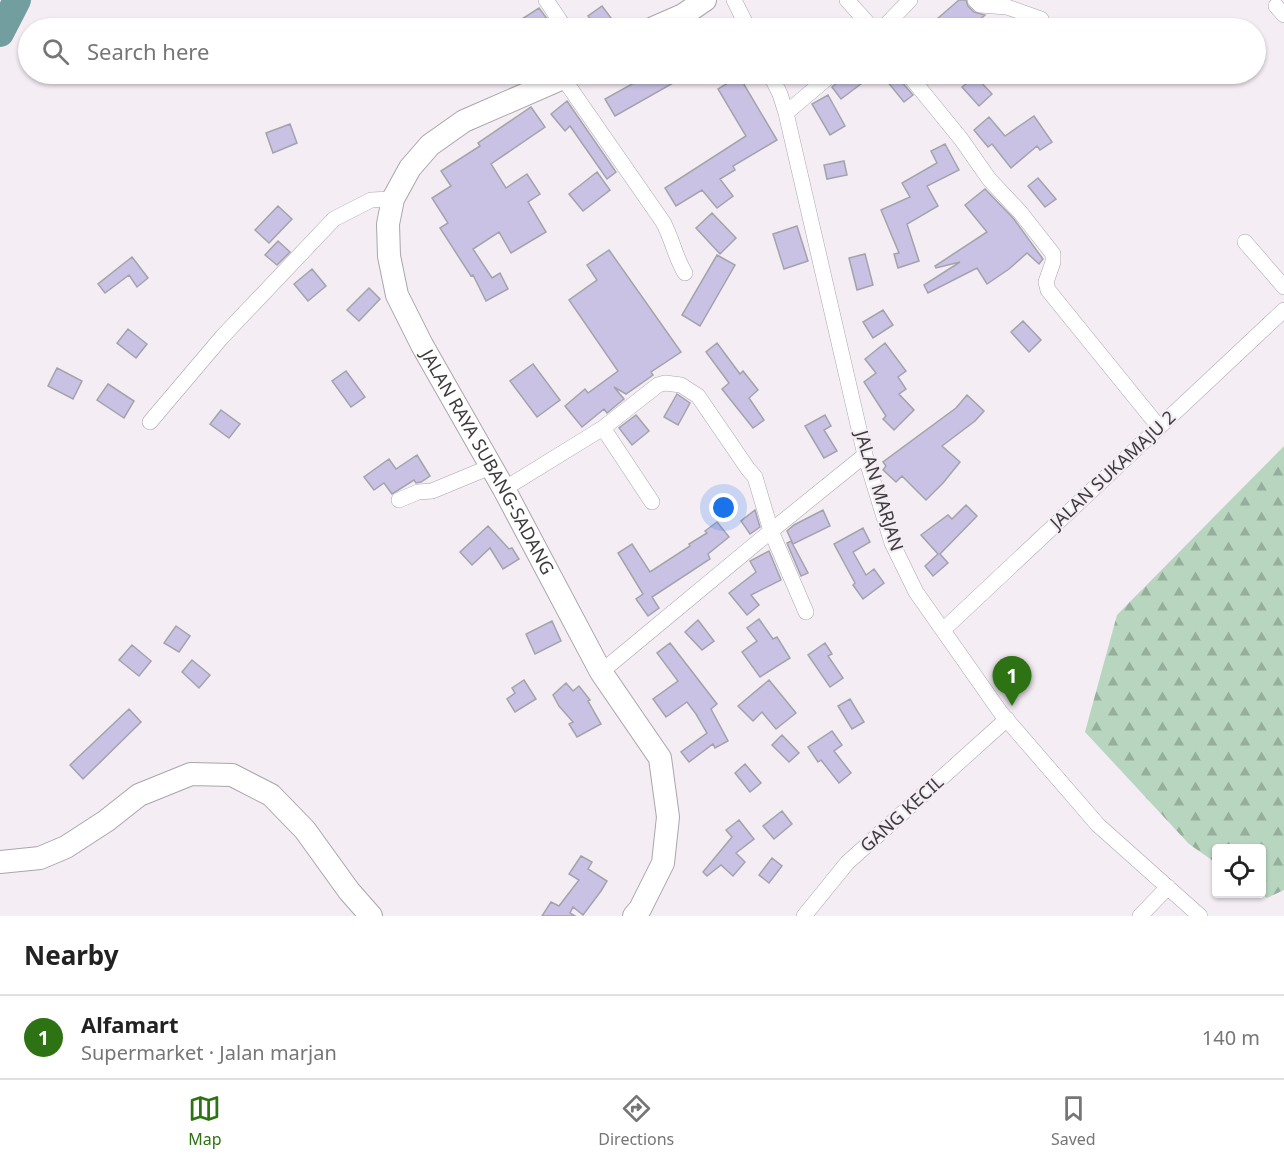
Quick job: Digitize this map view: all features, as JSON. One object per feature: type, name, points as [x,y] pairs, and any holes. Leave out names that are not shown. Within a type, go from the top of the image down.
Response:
[{"type":"main road","points":[[676,18],[705,0]]},
{"type":"main road","name":"JALAN RAYA SUBANG-SADANG","points":[[548,84],[464,121],[430,145],[410,168],[393,198],[388,224],[388,256],[397,295],[422,345],[504,489],[601,672],[660,758],[668,817],[663,863],[640,909],[634,916]]},
{"type":"main road","points":[[0,862],[40,858],[66,848],[139,795],[191,774],[232,775],[271,795],[305,830],[370,916]]},
{"type":"street","points":[[546,0],[559,18]]},
{"type":"street","points":[[734,0],[743,18]]},
{"type":"street","points":[[847,0],[863,18]]},
{"type":"street","points":[[893,18],[910,0]]},
{"type":"street","points":[[975,0],[980,5],[1007,7],[1038,18]]},
{"type":"street","points":[[571,84],[663,222],[672,238],[678,262],[685,273]]},
{"type":"street","name":"JALAN MARJAN","points":[[775,84],[786,113],[865,455],[892,543],[916,592],[1007,719],[1098,825],[1200,916]]},
{"type":"street","points":[[786,113],[820,84]]},
{"type":"street","points":[[916,84],[989,178],[1020,212],[1053,254],[1053,262],[1046,282],[1048,290],[1159,427]]},
{"type":"street","points":[[150,422],[222,337],[334,219],[372,200],[393,198]]},
{"type":"street","points":[[1245,242],[1284,287]]},
{"type":"street","name":"JALAN SUKAMAJU 2","points":[[943,630],[1284,310]]},
{"type":"street","points":[[504,489],[603,428],[658,385],[673,382],[690,389],[698,396],[755,477],[771,531],[806,612]]},
{"type":"street","points":[[603,428],[652,502]]},
{"type":"street","points":[[601,672],[865,455]]},
{"type":"street","points":[[399,500],[418,492],[432,491],[490,467]]},
{"type":"street","name":"GANG KECIL","points":[[804,916],[848,863],[1007,719]]},
{"type":"street","points":[[1140,916],[1168,887]]},
{"type":"green space","points":[[1284,446],[1284,890],[1266,897],[1266,844],[1212,844],[1212,860],[1189,844],[1085,732],[1117,615]]},
{"type":"building","points":[[959,0],[966,0],[974,12],[985,15],[982,18],[938,18]]},
{"type":"building","points":[[602,6],[611,18],[590,18],[588,16]]},
{"type":"building","points":[[539,8],[546,18],[524,18]]},
{"type":"building","points":[[632,84],[671,84],[615,116],[605,99]]},
{"type":"building","points":[[726,84],[744,84],[777,140],[733,166],[735,170],[720,179],[733,196],[717,208],[702,190],[676,206],[665,188],[746,136],[718,89]]},
{"type":"building","points":[[836,84],[861,84],[841,99],[832,87]]},
{"type":"building","points":[[889,84],[903,84],[913,95],[904,102]]},
{"type":"building","points":[[966,84],[983,84],[992,94],[979,106],[962,87]]},
{"type":"building","points":[[828,95],[845,126],[830,135],[812,104]]},
{"type":"building","points":[[567,101],[616,172],[607,179],[570,126],[565,131],[551,114]]},
{"type":"building","points":[[531,107],[545,127],[491,164],[506,188],[527,174],[540,194],[528,202],[546,232],[511,253],[499,232],[473,249],[492,278],[500,273],[508,289],[486,301],[473,275],[471,276],[440,228],[448,223],[432,198],[451,186],[441,171],[480,146],[478,143]]},
{"type":"building","points":[[1034,116],[1052,142],[1040,150],[1037,146],[1011,168],[992,144],[988,147],[974,130],[989,117],[1005,136]]},
{"type":"building","points":[[290,124],[297,143],[273,153],[266,133]]},
{"type":"building","points":[[945,144],[959,170],[927,186],[938,206],[907,224],[919,261],[898,268],[894,254],[899,253],[881,210],[910,197],[902,183],[937,163],[931,151]]},
{"type":"building","points":[[844,161],[847,175],[827,179],[824,165]]},
{"type":"building","points":[[597,172],[610,190],[583,211],[569,194]]},
{"type":"building","points":[[1038,178],[1056,199],[1045,207],[1028,186]]},
{"type":"building","points":[[985,189],[1013,218],[1043,259],[1039,264],[1027,253],[987,284],[977,268],[928,293],[924,285],[960,262],[936,268],[935,266],[987,232],[965,205]]},
{"type":"building","points":[[278,206],[292,219],[269,243],[255,230]]},
{"type":"building","points":[[712,213],[736,238],[720,254],[696,228]]},
{"type":"building","points":[[797,226],[808,261],[784,269],[773,234]]},
{"type":"building","points":[[278,241],[290,252],[277,265],[265,255]]},
{"type":"building","points":[[609,250],[681,352],[651,372],[653,375],[626,394],[614,387],[624,399],[607,413],[604,409],[582,427],[565,406],[585,389],[588,393],[618,371],[569,300],[597,280],[587,265]]},
{"type":"building","points":[[865,254],[873,285],[857,290],[849,258]]},
{"type":"building","points":[[717,255],[735,265],[700,326],[682,315]]},
{"type":"building","points":[[132,257],[148,278],[137,287],[129,275],[105,293],[98,284]]},
{"type":"building","points":[[312,269],[326,286],[308,301],[294,284]]},
{"type":"building","points":[[369,288],[380,299],[359,321],[347,310]]},
{"type":"building","points":[[883,310],[893,325],[873,338],[863,322]]},
{"type":"building","points":[[1023,321],[1041,340],[1029,352],[1011,332]]},
{"type":"building","points":[[128,329],[147,344],[136,358],[117,343]]},
{"type":"building","points":[[717,343],[740,374],[743,371],[758,390],[749,398],[764,420],[753,428],[722,389],[729,383],[706,352]]},
{"type":"building","points":[[885,343],[906,371],[898,377],[906,389],[899,394],[914,410],[894,430],[883,419],[886,416],[864,382],[876,373],[865,359]]},
{"type":"building","points":[[533,364],[560,400],[537,417],[510,381]]},
{"type":"building","points":[[57,368],[82,381],[73,399],[48,386]]},
{"type":"building","points":[[346,371],[365,397],[351,407],[332,381]]},
{"type":"building","points":[[108,384],[134,401],[124,418],[97,400]]},
{"type":"building","points":[[677,394],[690,403],[678,425],[664,417]]},
{"type":"building","points":[[967,395],[984,411],[975,421],[942,446],[960,462],[926,500],[902,476],[896,482],[883,470],[886,466],[883,462],[956,408]]},
{"type":"building","points":[[221,410],[240,424],[229,438],[210,424]]},
{"type":"building","points":[[636,415],[649,431],[632,445],[619,428]]},
{"type":"building","points":[[825,415],[831,426],[824,430],[837,451],[824,458],[805,426]]},
{"type":"building","points":[[417,455],[430,476],[421,482],[416,483],[414,480],[392,494],[384,483],[374,490],[364,477],[389,459],[396,469]]},
{"type":"building","points":[[966,505],[977,516],[940,554],[948,563],[933,576],[925,566],[938,554],[921,535],[948,515],[952,519]]},
{"type":"building","points":[[755,510],[760,527],[750,534],[741,521]]},
{"type":"building","points":[[823,510],[830,526],[793,544],[787,531]]},
{"type":"building","points":[[717,522],[729,537],[708,554],[710,559],[652,597],[659,608],[648,616],[636,599],[643,594],[618,553],[632,544],[650,572],[690,546],[689,544],[707,533],[705,531]]},
{"type":"building","points":[[488,526],[509,549],[512,548],[519,559],[503,569],[490,548],[472,565],[460,552]]},
{"type":"building","points":[[863,528],[870,542],[853,552],[866,575],[874,569],[884,583],[863,599],[853,585],[855,583],[834,544]]},
{"type":"building","points":[[791,541],[808,573],[801,576],[787,543]]},
{"type":"building","points":[[769,551],[781,580],[751,595],[759,605],[747,615],[729,593],[756,572],[750,561]]},
{"type":"building","points":[[759,619],[773,639],[777,637],[790,658],[760,677],[742,652],[757,641],[747,628]]},
{"type":"building","points":[[698,620],[714,641],[702,650],[685,632]]},
{"type":"building","points":[[552,621],[561,641],[535,654],[526,634]]},
{"type":"building","points":[[176,626],[190,636],[179,652],[164,643]]},
{"type":"building","points":[[670,643],[717,704],[711,709],[728,741],[715,748],[713,744],[689,762],[681,752],[707,733],[687,702],[666,717],[653,699],[678,681],[657,653]]},
{"type":"building","points":[[825,643],[832,654],[828,656],[843,678],[830,687],[808,655]]},
{"type":"building","points":[[132,645],[151,661],[139,676],[119,660]]},
{"type":"building","points":[[192,660],[210,675],[199,688],[182,672]]},
{"type":"building","points":[[524,680],[536,699],[515,712],[507,699],[515,693],[512,688]]},
{"type":"building","points":[[769,680],[796,713],[776,729],[762,712],[753,721],[738,706]]},
{"type":"building","points":[[566,683],[573,691],[579,686],[590,700],[588,701],[601,724],[577,737],[569,724],[573,722],[553,695]]},
{"type":"building","points":[[850,699],[864,722],[852,729],[838,706]]},
{"type":"building","points":[[129,709],[141,722],[83,779],[70,765]]},
{"type":"building","points":[[832,731],[842,745],[834,751],[851,773],[839,783],[821,760],[818,762],[808,747]]},
{"type":"building","points":[[782,735],[799,753],[789,762],[772,745]]},
{"type":"building","points":[[745,764],[761,783],[750,792],[735,773]]},
{"type":"building","points":[[782,811],[792,824],[774,839],[763,826]]},
{"type":"building","points":[[739,820],[754,839],[736,853],[745,862],[733,876],[721,865],[707,876],[703,872],[732,837],[726,830]]},
{"type":"building","points":[[581,856],[592,862],[588,869],[607,881],[601,891],[583,915],[573,907],[570,913],[575,916],[542,916],[551,902],[559,906],[579,880],[569,874]]},
{"type":"building","points":[[772,858],[782,866],[769,883],[759,875]]},
{"type":"waterway","points":[[0,33],[17,0]]},
{"type":"place","name":"Alfamart","points":[[1012,706]]}]
